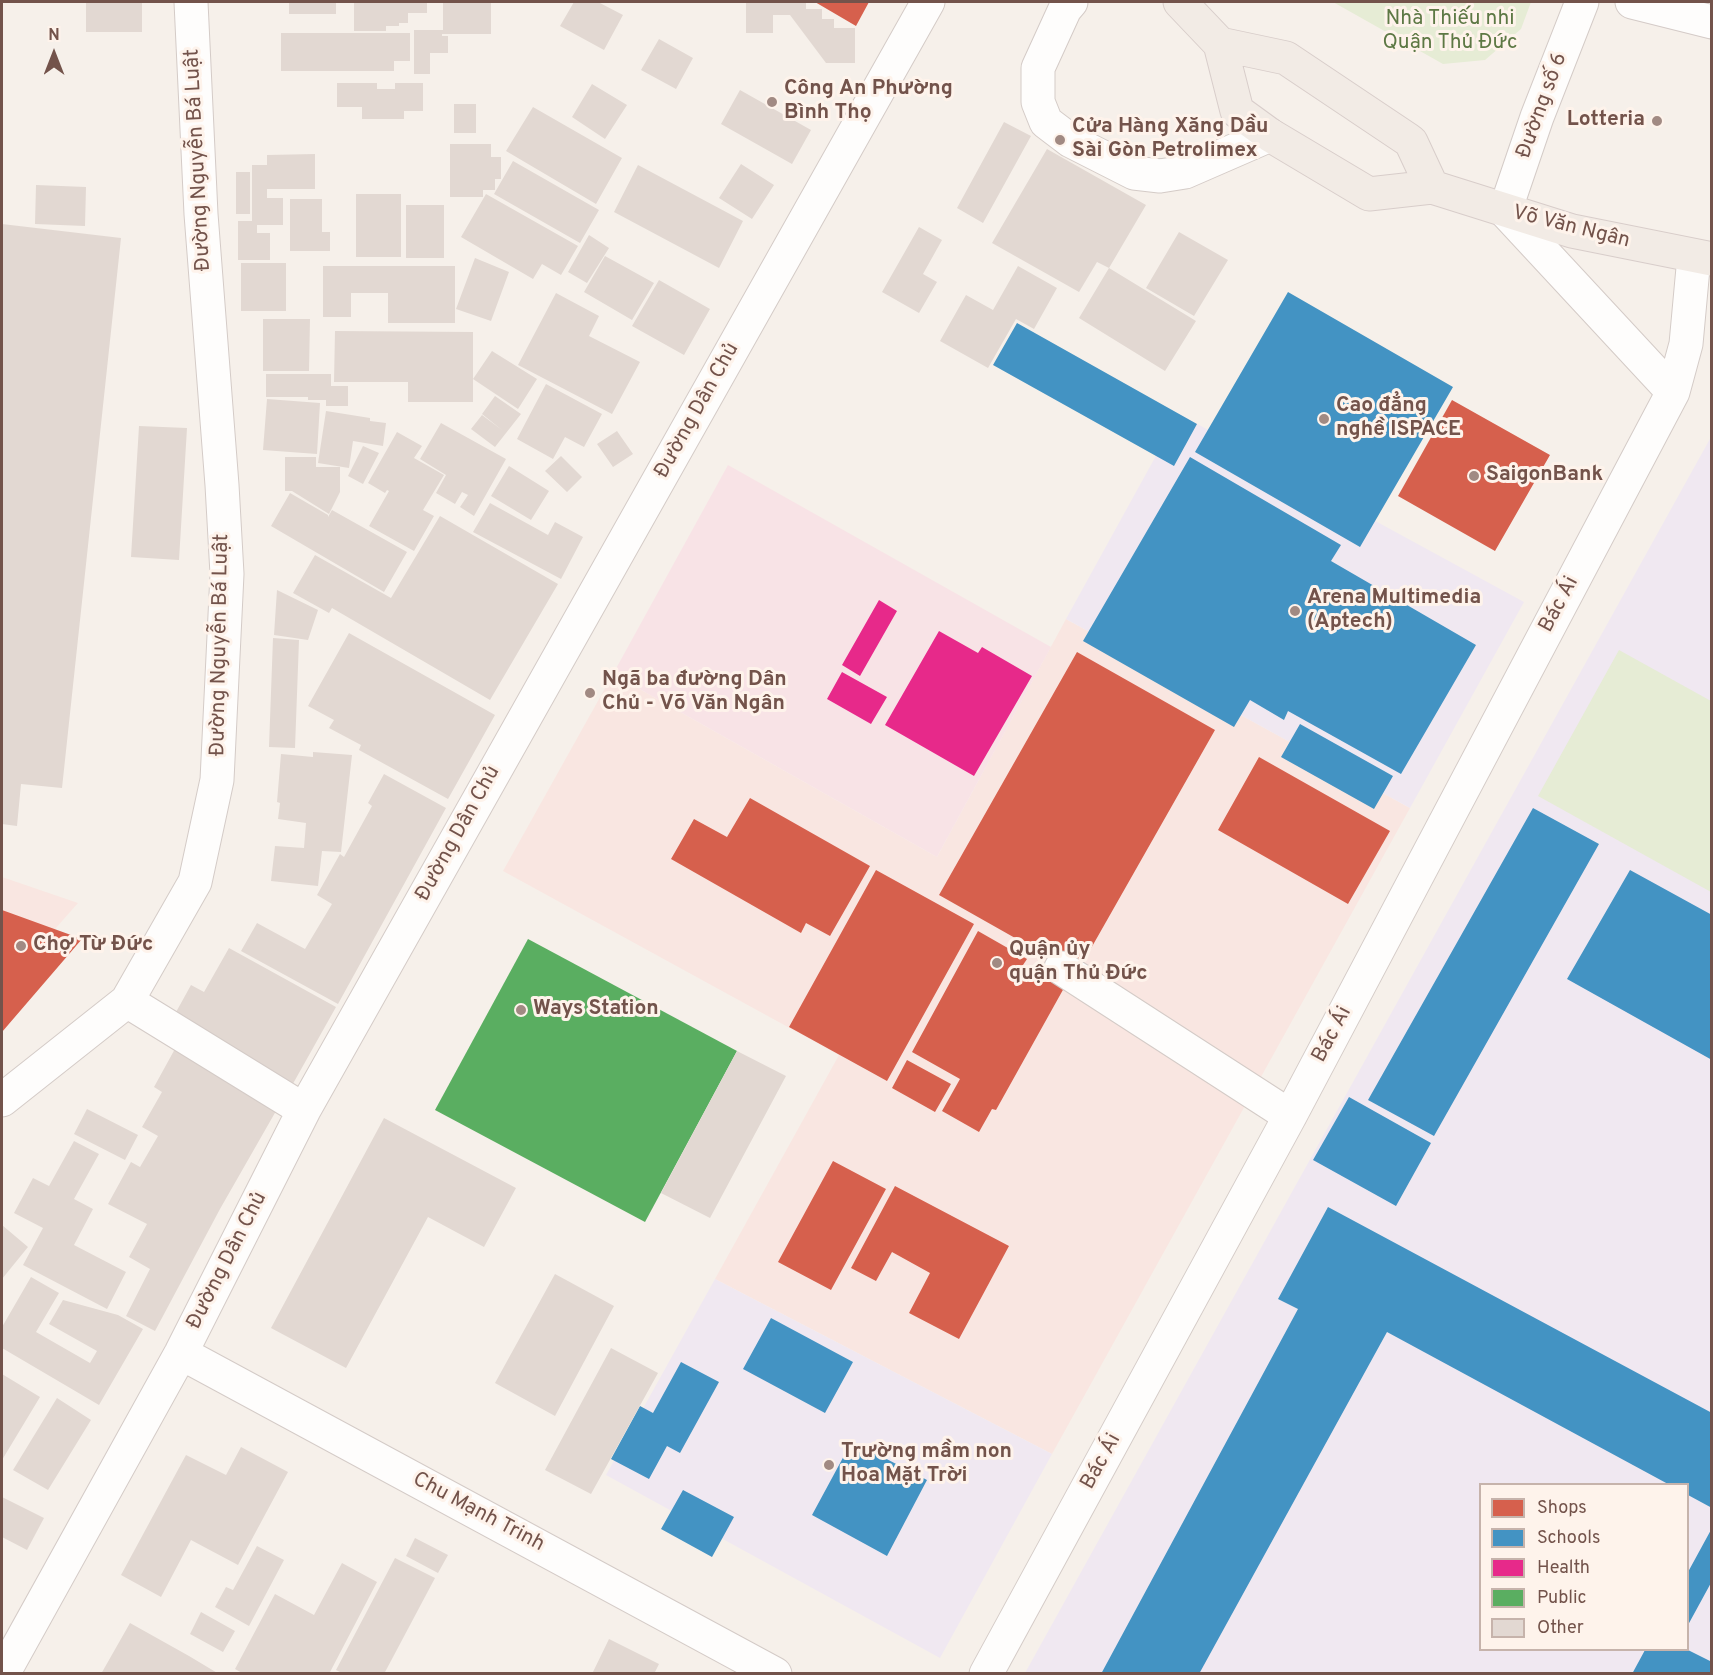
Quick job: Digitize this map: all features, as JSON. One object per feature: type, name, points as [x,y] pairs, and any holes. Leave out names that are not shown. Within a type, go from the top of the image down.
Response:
[{"type":"main road","name":"Võ Văn Ngân","points":[[1180,2],[1220,44],[1237,111],[1270,135],[1369,195],[1432,187],[1572,231],[1703,258]]},
{"type":"main road","points":[[1220,44],[1286,58],[1412,142],[1432,187]]},
{"type":"street","name":"Đường Nguyễn Bá Luật","points":[[2,1100],[127,1001],[195,882],[218,780],[227,574],[201,214],[190,2]]},
{"type":"street","name":"Đường Dân Chủ","points":[[3,1674],[181,1353],[304,1110],[928,2]]},
{"type":"street","points":[[1071,2],[1065,9],[1038,68],[1038,102],[1046,122],[1071,141],[1134,173],[1160,176],[1185,172],[1270,135]]},
{"type":"street","name":"Đường số 6","points":[[1505,211],[1537,117],[1582,2]]},
{"type":"street","points":[[1632,2],[1712,22]]},
{"type":"street","points":[[1505,211],[1673,392]]},
{"type":"street","name":"Bác Ái","points":[[986,1674],[1290,1116],[1673,392],[1686,344],[1703,258]]},
{"type":"street","points":[[1061,968],[1290,1116]]},
{"type":"street","points":[[127,1001],[304,1110]]},
{"type":"street","name":"Chu Mạnh Trinh","points":[[181,1353],[775,1674]]},
{"type":"shaded area","name":"Arena Multimedia (Aptech)","points":[[1179,414],[1524,602],[1410,808],[1066,619]]},
{"type":"shaded area","points":[[1711,437],[1711,1673],[1025,1673]]},
{"type":"shaded area","points":[[728,465],[1051,647],[937,857],[613,674]]},
{"type":"shaded area","name":"Quận ủy quận Thủ Đức","points":[[1066,619],[1410,808],[1052,1454],[715,1279],[839,1055],[503,871],[613,674],[937,857]]},
{"type":"shaded area","name":"Chợ Từ Đức","points":[[2,877],[78,903],[2,989]]},
{"type":"shaded area","name":"Trường mầm non Hoa Mặt Trời","points":[[715,1279],[1052,1454],[940,1658],[606,1475]]},
{"type":"green space","name":"Nhà Thiếu nhi Quận Thủ Đức","points":[[1333,2],[1531,2],[1521,29],[1485,60],[1443,64]]},
{"type":"green space","points":[[1619,650],[1711,701],[1711,892],[1538,796]]},
{"type":"building: Shops","points":[[815,2],[869,2],[856,26]]},
{"type":"building: Shops","name":"SaigonBank","points":[[1452,400],[1550,455],[1495,551],[1398,496]]},
{"type":"building: Shops","points":[[1077,652],[1215,730],[1077,973],[939,895]]},
{"type":"building: Shops","points":[[1259,757],[1390,831],[1348,904],[1218,830]]},
{"type":"building: Shops","points":[[750,798],[870,866],[830,936],[806,923],[801,933],[671,859],[694,819],[727,837]]},
{"type":"building: Shops","points":[[876,870],[974,924],[887,1081],[789,1027]]},
{"type":"building: Shops","points":[[2,910],[82,939],[2,1032]]},
{"type":"building: Shops","points":[[978,931],[1027,959],[1023,965],[1064,988],[996,1110],[992,1109],[979,1132],[942,1111],[960,1079],[912,1052]]},
{"type":"building: Shops","points":[[907,1060],[951,1084],[935,1112],[892,1088]]},
{"type":"building: Shops","points":[[833,1161],[886,1189],[831,1290],[778,1262]]},
{"type":"building: Shops","points":[[895,1186],[1009,1246],[959,1339],[909,1313],[930,1273],[892,1252],[876,1281],[851,1268]]},
{"type":"building: Schools","name":"Cao đẳng nghề ISPACE","points":[[1288,292],[1453,387],[1360,547],[1195,452]]},
{"type":"building: Schools","points":[[1017,323],[1197,424],[1174,466],[993,365]]},
{"type":"building: Schools","name":"Arena Multimedia (Aptech)","points":[[1190,457],[1341,545],[1331,561],[1476,645],[1401,774],[1288,711],[1284,720],[1250,700],[1234,727],[1083,641]]},
{"type":"building: Schools","points":[[1300,724],[1393,776],[1374,809],[1281,757]]},
{"type":"building: Schools","points":[[1533,808],[1599,844],[1434,1136],[1368,1100]]},
{"type":"building: Schools","points":[[1630,870],[1712,915],[1712,1060],[1567,979]]},
{"type":"building: Schools","points":[[1349,1097],[1431,1143],[1396,1206],[1313,1160]]},
{"type":"building: Schools","points":[[1328,1207],[1712,1413],[1712,1508],[1689,1496],[1689,1483],[1666,1483],[1387,1332],[1199,1674],[1101,1674],[1298,1309],[1278,1299]]},
{"type":"building: Schools","points":[[771,1318],[853,1362],[825,1413],[743,1369]]},
{"type":"building: Schools","points":[[681,1362],[719,1382],[680,1453],[667,1446],[649,1479],[611,1459],[640,1406],[653,1413]]},
{"type":"building: Schools","points":[[852,1441],[927,1480],[887,1556],[812,1515]]},
{"type":"building: Schools","points":[[683,1490],[734,1517],[712,1557],[661,1529]]},
{"type":"building: Schools","points":[[1712,1528],[1712,1581],[1689,1623],[1689,1570]]},
{"type":"building: Schools","points":[[1689,1650],[1712,1662],[1712,1674],[1632,1674],[1644,1651]]},
{"type":"building: Health","points":[[879,600],[897,611],[860,676],[842,665]]},
{"type":"building: Health","points":[[939,631],[978,653],[982,647],[1032,676],[974,776],[885,725]]},
{"type":"building: Health","points":[[842,672],[887,697],[871,724],[827,699]]},
{"type":"building: Public","points":[[528,939],[737,1051],[645,1222],[435,1110]]},
{"type":"building: Other","points":[[289,2],[336,2],[336,14],[289,14]]},
{"type":"building: Other","points":[[354,2],[427,2],[427,13],[408,13],[408,23],[386,26],[386,31],[354,31]]},
{"type":"building: Other","points":[[443,2],[491,2],[491,34],[442,34],[442,36],[448,36],[448,53],[430,53],[430,74],[414,74],[414,30],[443,30]]},
{"type":"building: Other","points":[[574,2],[598,2],[623,15],[604,50],[560,26]]},
{"type":"building: Other","points":[[746,2],[806,2],[806,9],[822,9],[822,19],[834,19],[834,28],[855,28],[855,63],[826,63],[790,15],[773,15],[773,33],[746,33]]},
{"type":"building: Other","points":[[86,3],[142,3],[142,32],[86,32]]},
{"type":"building: Other","points":[[281,33],[410,33],[410,61],[394,61],[394,71],[281,71]]},
{"type":"building: Other","points":[[659,39],[693,58],[676,89],[641,70]]},
{"type":"building: Other","points":[[337,83],[377,83],[377,89],[395,89],[395,83],[423,83],[423,111],[404,111],[404,119],[362,119],[362,107],[337,107]]},
{"type":"building: Other","points":[[592,84],[627,105],[605,139],[572,117]]},
{"type":"building: Other","points":[[740,90],[811,130],[792,164],[721,124]]},
{"type":"building: Other","points":[[454,104],[476,104],[476,133],[454,133]]},
{"type":"building: Other","points":[[533,107],[622,158],[596,204],[506,151]]},
{"type":"building: Other","points":[[1004,122],[1031,136],[983,223],[957,208]]},
{"type":"building: Other","points":[[450,144],[491,144],[491,157],[501,157],[501,179],[495,179],[495,190],[483,190],[483,197],[450,197]]},
{"type":"building: Other","points":[[1047,149],[1146,205],[1109,268],[1097,262],[1079,292],[992,243]]},
{"type":"building: Other","points":[[315,154],[315,189],[267,189],[267,198],[283,198],[283,225],[257,225],[257,233],[270,233],[270,260],[238,260],[238,221],[252,221],[252,165],[267,165],[267,155]]},
{"type":"building: Other","points":[[513,161],[599,210],[580,243],[494,194]]},
{"type":"building: Other","points":[[741,164],[774,185],[752,219],[719,198]]},
{"type":"building: Other","points":[[638,165],[743,221],[719,268],[614,212]]},
{"type":"building: Other","points":[[236,172],[250,172],[250,214],[236,214]]},
{"type":"building: Other","points":[[36,185],[86,187],[85,226],[35,224]]},
{"type":"building: Other","points":[[356,194],[401,194],[401,257],[356,257]]},
{"type":"building: Other","points":[[486,194],[578,246],[561,275],[542,264],[533,279],[461,237]]},
{"type":"building: Other","points":[[290,199],[322,199],[322,232],[330,232],[330,251],[290,251]]},
{"type":"building: Other","points":[[406,205],[444,205],[444,258],[406,258]]},
{"type":"building: Other","points":[[2,224],[121,238],[62,788],[21,784],[17,826],[2,824]]},
{"type":"building: Other","points":[[919,227],[942,240],[923,274],[937,282],[919,313],[882,292]]},
{"type":"building: Other","points":[[1179,232],[1228,260],[1194,316],[1146,288]]},
{"type":"building: Other","points":[[589,235],[609,248],[587,283],[568,272]]},
{"type":"building: Other","points":[[605,256],[654,283],[632,320],[584,292]]},
{"type":"building: Other","points":[[475,258],[509,272],[491,321],[456,309]]},
{"type":"building: Other","points":[[241,263],[286,263],[286,311],[241,311]]},
{"type":"building: Other","points":[[323,266],[455,266],[455,323],[388,323],[388,293],[351,293],[351,317],[323,317]]},
{"type":"building: Other","points":[[1018,266],[1057,288],[1034,329],[1016,319],[988,368],[940,341],[966,295],[993,310]]},
{"type":"building: Other","points":[[1109,268],[1196,321],[1165,371],[1079,318]]},
{"type":"building: Other","points":[[659,280],[710,309],[684,355],[632,326]]},
{"type":"building: Other","points":[[556,293],[599,316],[589,336],[640,362],[612,414],[518,365]]},
{"type":"building: Other","points":[[263,319],[310,319],[309,371],[263,371]]},
{"type":"building: Other","points":[[335,331],[473,332],[473,402],[408,402],[408,382],[334,382]]},
{"type":"building: Other","points":[[492,351],[537,379],[518,409],[473,379]]},
{"type":"building: Other","points":[[266,374],[331,374],[331,386],[348,386],[348,406],[326,406],[326,400],[308,400],[308,397],[266,397]]},
{"type":"building: Other","points":[[546,384],[602,414],[584,447],[565,437],[553,459],[517,439]]},
{"type":"building: Other","points":[[495,396],[521,414],[495,447],[471,429],[482,415],[502,430],[482,414]]},
{"type":"building: Other","points":[[267,399],[320,403],[317,454],[263,450]]},
{"type":"building: Other","points":[[326,411],[386,423],[383,446],[353,441],[349,468],[318,463]]},
{"type":"building: Other","points":[[441,423],[506,459],[474,516],[460,507],[468,495],[462,492],[455,504],[436,493],[446,475],[420,459]]},
{"type":"building: Other","points":[[139,426],[187,428],[179,560],[131,557]]},
{"type":"building: Other","points":[[617,431],[633,454],[613,467],[597,444]]},
{"type":"building: Other","points":[[397,432],[422,446],[414,458],[444,475],[423,510],[434,516],[414,551],[369,526],[389,491],[385,493],[368,483]]},
{"type":"building: Other","points":[[363,446],[379,453],[363,484],[348,476]]},
{"type":"building: Other","points":[[561,456],[582,477],[567,492],[545,471]]},
{"type":"building: Other","points":[[285,457],[316,457],[316,467],[340,467],[340,492],[329,514],[292,491],[285,491]]},
{"type":"building: Other","points":[[509,466],[549,491],[531,520],[491,496]]},
{"type":"building: Other","points":[[290,493],[328,517],[332,510],[407,552],[384,592],[271,526]]},
{"type":"building: Other","points":[[490,503],[548,535],[555,522],[583,537],[561,579],[473,532]]},
{"type":"building: Other","points":[[440,516],[558,584],[490,700],[332,608],[329,613],[293,593],[315,555],[391,598]]},
{"type":"building: Other","points":[[277,590],[318,610],[308,640],[274,635]]},
{"type":"building: Other","points":[[349,633],[495,715],[448,799],[359,750],[361,745],[329,728],[334,720],[308,706]]},
{"type":"building: Other","points":[[273,638],[299,640],[295,748],[269,747]]},
{"type":"building: Other","points":[[313,752],[352,755],[341,852],[322,851],[318,886],[271,881],[275,846],[304,848],[306,823],[278,819],[281,754],[313,757]]},
{"type":"building: Other","points":[[384,774],[446,808],[338,1004],[241,951],[257,923],[305,949],[332,904],[317,895],[340,854],[344,857],[372,806],[368,803]]},
{"type":"building: Other","points":[[229,948],[336,1007],[290,1089],[170,1023],[191,985],[204,992]]},
{"type":"building: Other","points":[[176,1047],[280,1104],[220,1209],[155,1331],[126,1316],[150,1269],[129,1257],[147,1224],[108,1204],[131,1162],[140,1167],[158,1136],[142,1127],[162,1092],[154,1087]]},
{"type":"building: Other","points":[[737,1051],[786,1076],[710,1218],[661,1193]]},
{"type":"building: Other","points":[[87,1109],[138,1135],[125,1160],[74,1134]]},
{"type":"building: Other","points":[[384,1118],[516,1188],[484,1247],[428,1217],[346,1368],[271,1328]]},
{"type":"building: Other","points":[[74,1141],[99,1154],[74,1199],[93,1209],[74,1245],[126,1272],[107,1309],[23,1265],[43,1228],[14,1213],[33,1178],[49,1186]]},
{"type":"building: Other","points":[[2,1225],[28,1247],[2,1279]]},
{"type":"building: Other","points":[[555,1274],[614,1306],[555,1416],[495,1383]]},
{"type":"building: Other","points":[[31,1277],[59,1293],[36,1332],[90,1363],[97,1351],[49,1324],[63,1300],[118,1315],[143,1329],[99,1405],[2,1348],[2,1327]]},
{"type":"building: Other","points":[[611,1348],[658,1373],[591,1494],[545,1470]]},
{"type":"building: Other","points":[[2,1374],[40,1397],[2,1460]]},
{"type":"building: Other","points":[[57,1398],[91,1420],[48,1490],[13,1470]]},
{"type":"building: Other","points":[[241,1447],[288,1472],[238,1565],[191,1540],[161,1597],[121,1575],[186,1455],[226,1475]]},
{"type":"building: Other","points":[[2,1497],[44,1518],[27,1550],[2,1537]]},
{"type":"building: Other","points":[[415,1538],[448,1555],[438,1573],[406,1556]]},
{"type":"building: Other","points":[[257,1546],[284,1560],[249,1626],[215,1607],[226,1587],[233,1590]]},
{"type":"building: Other","points":[[395,1558],[435,1578],[384,1674],[339,1674],[340,1672],[336,1670]]},
{"type":"building: Other","points":[[342,1563],[377,1582],[329,1674],[244,1674],[235,1669],[275,1594],[314,1615]]},
{"type":"building: Other","points":[[201,1612],[235,1631],[223,1652],[190,1634]]},
{"type":"building: Other","points":[[130,1623],[189,1656],[219,1674],[101,1674]]},
{"type":"building: Other","points":[[609,1639],[659,1664],[654,1674],[592,1674]]},
{"type":"place","name":"Công An Phường Bình Thọ","points":[[772,102]]},
{"type":"place","name":"Lotteria","points":[[1657,121]]},
{"type":"place","name":"Cửa Hàng Xăng Dầu Sài Gòn Petrolimex","points":[[1060,140]]},
{"type":"place","name":"Cao đẳng nghề ISPACE","points":[[1324,419]]},
{"type":"place","name":"SaigonBank","points":[[1474,476]]},
{"type":"place","name":"Arena Multimedia (Aptech)","points":[[1295,611]]},
{"type":"place","name":"Ngã ba đường Dân Chủ - Võ Văn Ngân","points":[[590,693]]},
{"type":"place","name":"Chợ Từ Đức","points":[[21,946]]},
{"type":"place","name":"Quận ủy quận Thủ Đức","points":[[997,963]]},
{"type":"place","name":"Ways Station","points":[[521,1010]]},
{"type":"place","name":"Trường mầm non Hoa Mặt Trời","points":[[829,1465]]}]
